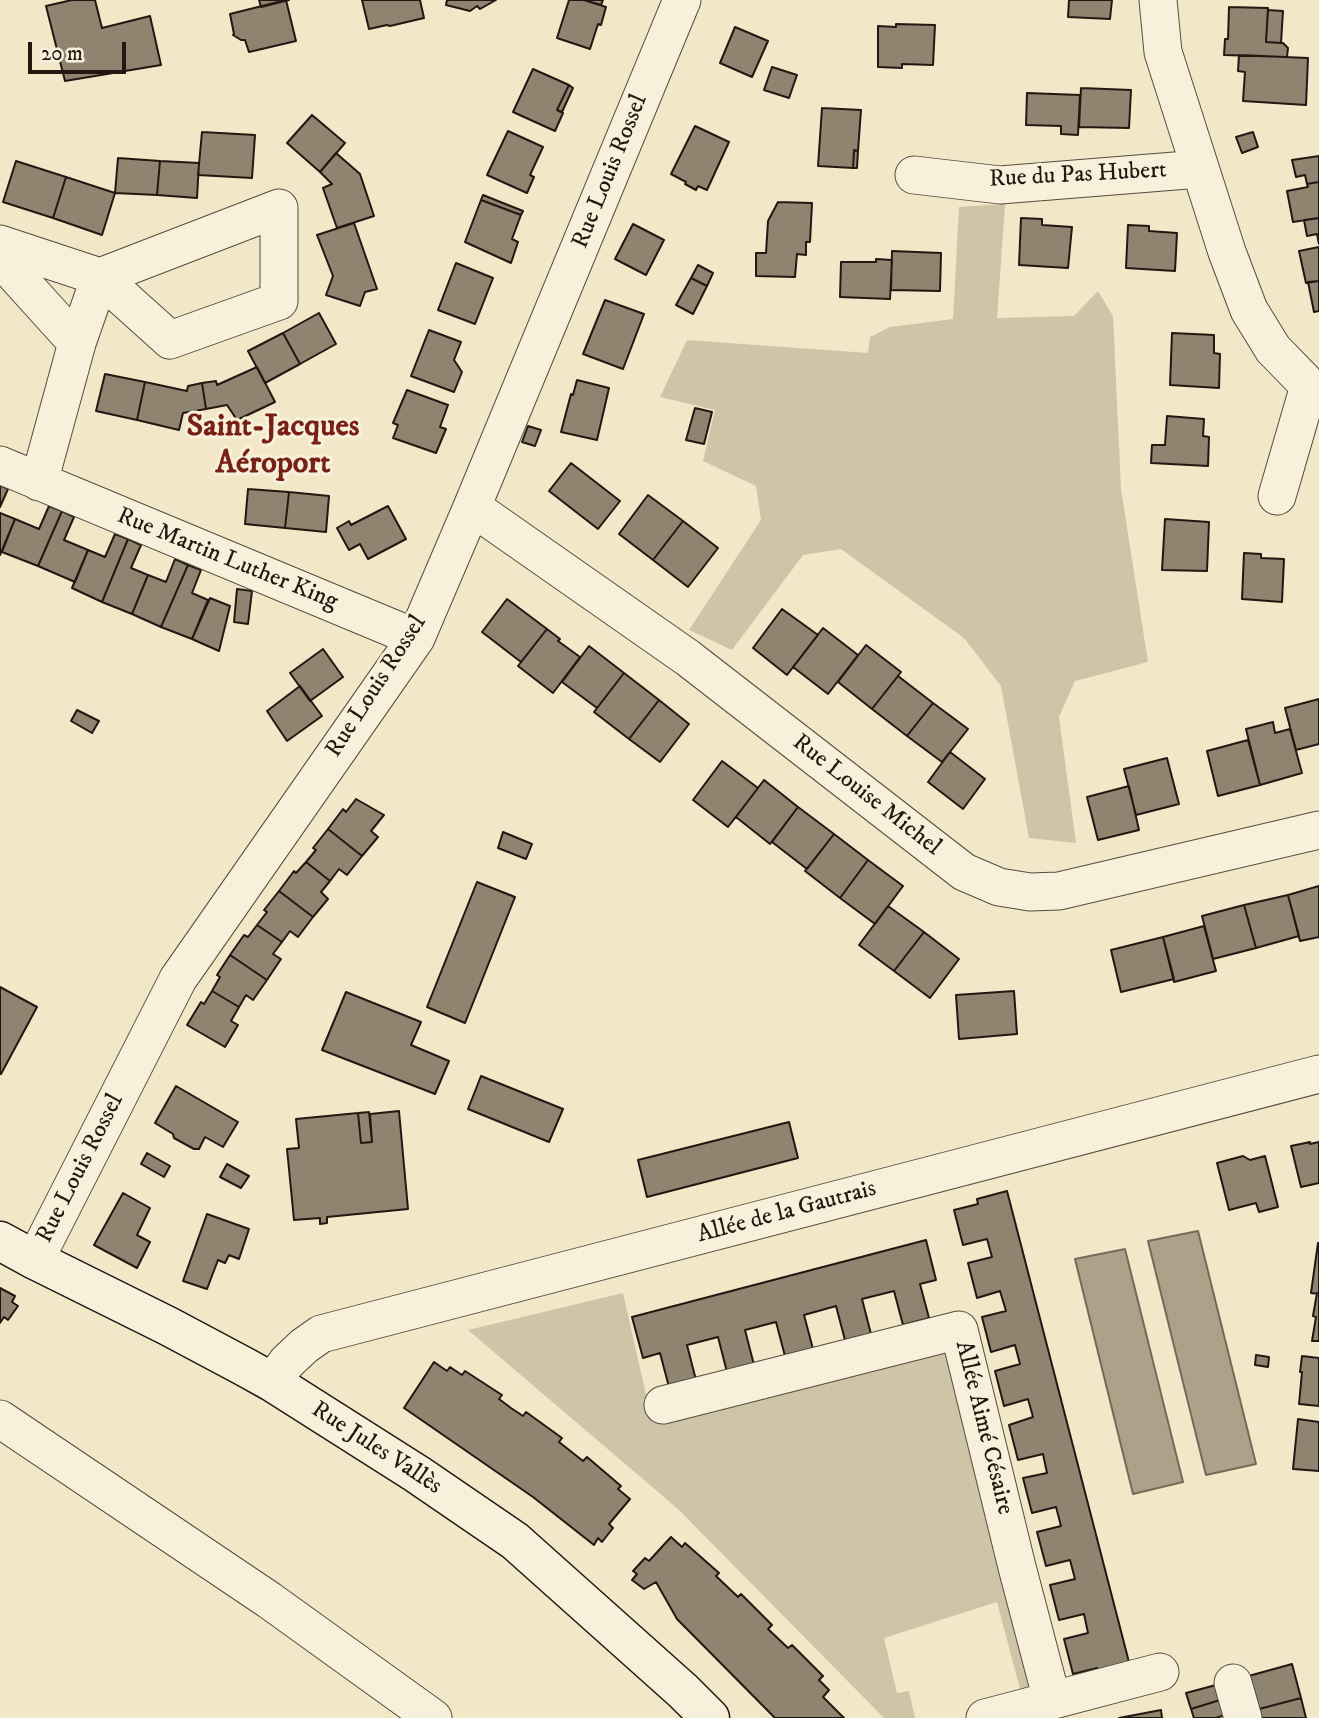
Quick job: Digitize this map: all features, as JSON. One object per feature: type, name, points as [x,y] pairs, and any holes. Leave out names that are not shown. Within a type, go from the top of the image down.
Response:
[{"type":"street","name":"Rue Louis Rossel","points":[[35,1260],[178,979],[416,638],[682,0]]},
{"type":"street","name":"Rue du Pas Hubert","points":[[1158,0],[1163,52],[1227,252],[1249,310],[1273,349],[1314,388],[1277,496]]},
{"type":"street","name":"Rue du Pas Hubert","points":[[914,175],[1000,186],[1200,169]]},
{"type":"street","points":[[0,244],[100,277],[170,340],[279,301],[279,208],[100,277],[77,343],[38,482]]},
{"type":"street","points":[[0,258],[77,343]]},
{"type":"street","name":"Rue Martin Luther King","points":[[0,465],[416,638]]},
{"type":"street","name":"Rue Louise Michel","points":[[472,507],[688,659],[964,872],[999,887],[1030,892],[1059,891],[1319,830]]},
{"type":"street","name":"Allée de la Gautrais","points":[[272,1382],[303,1346],[321,1334],[1319,1074]]},
{"type":"street","name":"Rue Jules Vallès","points":[[0,1241],[168,1325],[272,1382],[417,1474],[515,1541],[710,1718]]},
{"type":"street","name":"Allée Aimé Césaire","points":[[663,1405],[959,1329],[1052,1700]]},
{"type":"street","points":[[0,1419],[269,1600],[433,1718]]},
{"type":"street","points":[[985,1718],[1160,1672]]},
{"type":"street","points":[[1233,1683],[1243,1718]]},
{"type":"shaded area","points":[[1005,204],[997,318],[1074,316],[1098,291],[1113,316],[1121,489],[1148,662],[1075,681],[1059,717],[1076,843],[1029,838],[1001,686],[964,638],[841,549],[803,555],[732,650],[689,630],[761,520],[756,486],[703,461],[715,410],[660,397],[687,340],[868,353],[870,337],[890,327],[953,319],[959,207]]},
{"type":"shaded area","points":[[1198,1231],[1256,1464],[1206,1475],[1148,1241]]},
{"type":"shaded area","points":[[1125,1249],[1183,1482],[1133,1494],[1075,1259]]},
{"type":"shaded area","points":[[623,1293],[651,1417],[953,1344],[1041,1688],[1021,1693],[997,1602],[884,1638],[897,1693],[909,1691],[915,1718],[884,1718],[678,1509],[468,1330]]},
{"type":"building","points":[[72,0],[95,0],[102,28],[150,16],[161,65],[65,81],[46,6]]},
{"type":"building","points":[[259,0],[289,0],[261,7]]},
{"type":"building","points":[[286,0],[296,41],[249,52],[245,40],[233,35],[230,14]]},
{"type":"building","points":[[362,0],[420,0],[424,18],[369,29]]},
{"type":"building","points":[[447,0],[496,0],[470,11],[446,5]]},
{"type":"building","points":[[569,0],[584,0],[606,7],[590,49],[557,38]]},
{"type":"building","points":[[584,0],[603,0],[601,5]]},
{"type":"building","points":[[1069,0],[1112,0],[1110,19],[1068,17]]},
{"type":"building","points":[[1229,7],[1268,8],[1266,42],[1283,43],[1288,48],[1287,57],[1224,55],[1225,39],[1228,39]]},
{"type":"building","points":[[1268,10],[1283,11],[1281,43],[1266,42]]},
{"type":"building","points":[[896,24],[935,25],[933,65],[902,64],[902,68],[878,67],[878,26],[896,27]]},
{"type":"building","points":[[735,27],[768,41],[752,77],[720,63]]},
{"type":"building","points":[[1239,55],[1308,58],[1306,105],[1243,101],[1245,72],[1238,71]]},
{"type":"building","points":[[772,67],[797,75],[789,98],[764,90]]},
{"type":"building","points":[[533,69],[569,85],[557,110],[563,113],[555,131],[513,112]]},
{"type":"building","points":[[569,85],[573,88],[562,112],[557,110]]},
{"type":"building","points":[[1081,88],[1131,90],[1129,128],[1079,127]]},
{"type":"building","points":[[1027,93],[1080,95],[1078,135],[1061,134],[1061,126],[1026,125]]},
{"type":"building","points":[[822,108],[861,110],[858,151],[854,150],[853,168],[818,166]]},
{"type":"building","points":[[312,115],[345,143],[320,172],[287,143]]},
{"type":"building","points":[[695,126],[729,142],[707,190],[698,186],[696,190],[671,174]]},
{"type":"building","points":[[508,131],[543,147],[530,175],[534,177],[527,193],[487,175]]},
{"type":"building","points":[[202,132],[255,135],[252,178],[198,175]]},
{"type":"building","points":[[1253,132],[1258,147],[1242,153],[1236,137]]},
{"type":"building","points":[[854,150],[858,151],[857,168],[853,168]]},
{"type":"building","points":[[336,153],[360,174],[374,216],[337,228],[323,188],[332,184],[320,172]]},
{"type":"building","points":[[1319,156],[1319,182],[1307,184],[1305,175],[1296,177],[1292,160]]},
{"type":"building","points":[[118,158],[160,161],[157,195],[115,193]]},
{"type":"building","points":[[16,161],[66,177],[53,218],[3,202]]},
{"type":"building","points":[[160,161],[199,163],[197,198],[157,195]]},
{"type":"building","points":[[66,177],[115,193],[102,235],[53,218]]},
{"type":"building","points":[[1319,182],[1319,218],[1293,222],[1287,191]]},
{"type":"building","points":[[483,195],[523,211],[521,215],[481,200]]},
{"type":"building","points":[[481,200],[521,215],[512,239],[518,242],[511,263],[465,242]]},
{"type":"building","points":[[778,202],[812,203],[810,242],[806,242],[806,255],[797,254],[795,277],[756,276],[756,253],[766,253],[768,221]]},
{"type":"building","points":[[1021,218],[1042,219],[1042,225],[1072,227],[1068,268],[1019,265]]},
{"type":"building","points":[[1319,218],[1319,244],[1317,234],[1307,236],[1304,220]]},
{"type":"building","points":[[354,223],[377,289],[365,292],[360,306],[326,295],[333,276],[317,235]]},
{"type":"building","points":[[633,224],[664,240],[646,275],[615,259]]},
{"type":"building","points":[[1128,225],[1149,226],[1149,231],[1177,233],[1175,271],[1126,268]]},
{"type":"building","points":[[1319,247],[1319,281],[1306,283],[1299,251]]},
{"type":"building","points":[[892,251],[941,253],[940,291],[891,290]]},
{"type":"building","points":[[876,259],[892,260],[890,299],[840,297],[841,262],[876,262]]},
{"type":"building","points":[[456,263],[493,278],[475,324],[438,310]]},
{"type":"building","points":[[698,265],[713,273],[707,286],[691,278]]},
{"type":"building","points":[[691,278],[707,286],[693,314],[676,305]]},
{"type":"building","points":[[1319,281],[1319,311],[1314,312],[1308,282]]},
{"type":"building","points":[[605,300],[644,314],[623,369],[583,354]]},
{"type":"building","points":[[319,313],[336,344],[300,364],[283,333]]},
{"type":"building","points":[[429,330],[461,342],[454,360],[462,372],[454,392],[411,376]]},
{"type":"building","points":[[283,333],[300,364],[265,383],[248,351]]},
{"type":"building","points":[[1172,333],[1214,335],[1214,353],[1220,354],[1219,388],[1170,385]]},
{"type":"building","points":[[257,367],[275,402],[237,420],[227,405],[206,409],[202,383],[216,381],[217,385]]},
{"type":"building","points":[[105,374],[145,382],[137,420],[96,411]]},
{"type":"building","points":[[577,380],[609,388],[597,440],[561,432]]},
{"type":"building","points":[[145,382],[187,391],[188,386],[202,383],[206,409],[183,413],[179,430],[137,420]]},
{"type":"building","points":[[407,390],[448,405],[440,427],[446,429],[436,453],[393,438],[398,425],[393,423]]},
{"type":"building","points":[[695,408],[712,412],[704,444],[686,440]]},
{"type":"building","points":[[1167,416],[1204,419],[1203,436],[1209,437],[1208,466],[1151,463],[1152,445],[1165,445]]},
{"type":"building","points":[[528,426],[541,430],[535,446],[522,442]]},
{"type":"building","points":[[571,463],[620,501],[598,529],[549,491]]},
{"type":"building","points":[[0,485],[8,489],[0,507]]},
{"type":"building","points":[[248,489],[289,492],[285,528],[245,524]]},
{"type":"building","points":[[289,492],[329,496],[326,532],[285,528]]},
{"type":"building","points":[[648,495],[683,521],[653,560],[619,534]]},
{"type":"building","points":[[49,506],[62,511],[38,566],[2,552],[15,519],[39,529]]},
{"type":"building","points":[[388,506],[406,539],[368,559],[360,544],[349,550],[337,528],[349,521],[351,525]]},
{"type":"building","points":[[62,511],[74,517],[64,540],[88,550],[75,582],[38,566]]},
{"type":"building","points":[[0,513],[15,519],[0,555]]},
{"type":"building","points":[[1165,519],[1209,522],[1207,571],[1162,570]]},
{"type":"building","points":[[683,521],[718,548],[688,587],[653,560]]},
{"type":"building","points":[[115,534],[128,539],[102,602],[72,588],[88,550],[105,557]]},
{"type":"building","points":[[128,539],[141,545],[131,568],[148,575],[132,614],[102,602]]},
{"type":"building","points":[[1244,553],[1261,554],[1261,558],[1284,559],[1282,602],[1242,599]]},
{"type":"building","points":[[175,559],[188,565],[161,627],[132,614],[148,575],[166,582]]},
{"type":"building","points":[[188,565],[201,570],[192,593],[208,600],[192,639],[161,627]]},
{"type":"building","points":[[237,589],[252,591],[248,624],[234,622]]},
{"type":"building","points":[[210,598],[230,606],[219,651],[192,639]]},
{"type":"building","points":[[507,599],[547,629],[521,662],[482,632]]},
{"type":"building","points":[[782,609],[818,635],[787,675],[753,648]]},
{"type":"building","points":[[823,628],[858,655],[828,694],[793,667]]},
{"type":"building","points":[[547,629],[580,657],[553,693],[518,666]]},
{"type":"building","points":[[866,645],[901,672],[872,709],[838,682]]},
{"type":"building","points":[[589,646],[624,673],[597,708],[562,682]]},
{"type":"building","points":[[323,649],[343,677],[310,701],[290,673]]},
{"type":"building","points":[[624,673],[659,700],[629,739],[594,712]]},
{"type":"building","points":[[898,676],[933,703],[907,736],[872,709]]},
{"type":"building","points":[[300,686],[322,716],[287,741],[267,711]]},
{"type":"building","points":[[1319,699],[1319,744],[1296,750],[1285,708]]},
{"type":"building","points":[[659,700],[689,724],[660,762],[629,739]]},
{"type":"building","points":[[933,703],[968,729],[942,762],[907,736]]},
{"type":"building","points":[[77,710],[99,721],[92,733],[71,721]]},
{"type":"building","points":[[1273,722],[1275,733],[1290,729],[1302,773],[1260,785],[1246,729]]},
{"type":"building","points":[[1248,740],[1260,785],[1218,796],[1207,751]]},
{"type":"building","points":[[950,752],[985,779],[963,809],[928,782]]},
{"type":"building","points":[[1167,758],[1179,804],[1136,815],[1124,769]]},
{"type":"building","points":[[722,761],[758,788],[728,827],[693,800]]},
{"type":"building","points":[[764,780],[798,807],[770,844],[736,817]]},
{"type":"building","points":[[1129,786],[1139,830],[1098,840],[1087,797]]},
{"type":"building","points":[[356,799],[384,815],[371,831],[378,837],[362,856],[328,829],[343,809],[346,812]]},
{"type":"building","points":[[798,807],[834,834],[807,869],[772,842]]},
{"type":"building","points":[[328,829],[362,856],[347,875],[339,869],[330,881],[306,862]]},
{"type":"building","points":[[503,832],[532,844],[526,859],[498,848]]},
{"type":"building","points":[[834,834],[868,860],[840,898],[805,871]]},
{"type":"building","points":[[868,860],[903,886],[875,924],[840,898]]},
{"type":"building","points":[[306,862],[330,881],[321,892],[328,899],[313,917],[279,891],[294,871],[296,873]]},
{"type":"building","points":[[477,882],[515,897],[465,1023],[427,1007]]},
{"type":"building","points":[[1319,886],[1319,937],[1300,941],[1288,895]]},
{"type":"building","points":[[279,891],[313,917],[298,937],[290,931],[282,942],[257,925],[267,912],[264,910]]},
{"type":"building","points":[[1288,895],[1299,936],[1256,948],[1244,905]]},
{"type":"building","points":[[1244,905],[1256,948],[1213,959],[1202,916]]},
{"type":"building","points":[[888,906],[924,932],[894,971],[859,945]]},
{"type":"building","points":[[257,925],[282,942],[273,954],[281,959],[267,980],[230,955],[244,935],[248,937]]},
{"type":"building","points":[[1204,926],[1216,971],[1174,982],[1163,937]]},
{"type":"building","points":[[924,932],[959,959],[930,998],[894,971]]},
{"type":"building","points":[[1163,937],[1174,979],[1121,992],[1111,950]]},
{"type":"building","points":[[230,955],[267,980],[253,1000],[246,995],[239,1007],[212,991],[220,977],[217,975]]},
{"type":"building","points":[[0,987],[37,1007],[1,1074],[0,1074]]},
{"type":"building","points":[[212,991],[239,1007],[231,1021],[238,1025],[225,1047],[187,1025],[201,1002],[204,1004]]},
{"type":"building","points":[[1014,991],[1017,1034],[959,1039],[956,995]]},
{"type":"building","points":[[346,992],[421,1022],[411,1045],[449,1061],[435,1094],[322,1050]]},
{"type":"building","points":[[481,1076],[563,1109],[549,1142],[468,1109]]},
{"type":"building","points":[[176,1086],[238,1122],[223,1147],[205,1137],[199,1149],[194,1149],[155,1123]]},
{"type":"building","points":[[399,1111],[408,1209],[327,1217],[327,1223],[320,1224],[320,1218],[294,1220],[287,1149],[299,1148],[296,1119],[358,1113],[361,1143],[372,1142],[370,1114]]},
{"type":"building","points":[[369,1112],[372,1142],[361,1143],[358,1113]]},
{"type":"building","points":[[789,1122],[798,1158],[647,1197],[638,1160]]},
{"type":"building","points":[[1319,1142],[1319,1183],[1301,1187],[1291,1146]]},
{"type":"building","points":[[147,1153],[170,1166],[164,1177],[141,1164]]},
{"type":"building","points":[[1243,1156],[1250,1160],[1265,1156],[1278,1207],[1259,1212],[1256,1203],[1229,1210],[1217,1163]]},
{"type":"building","points":[[227,1164],[249,1176],[241,1188],[220,1177]]},
{"type":"building","points":[[1007,1191],[1130,1666],[1099,1674],[1097,1668],[1073,1674],[1064,1639],[1088,1633],[1084,1614],[1059,1620],[1050,1585],[1075,1579],[1070,1560],[1046,1566],[1037,1532],[1061,1526],[1056,1507],[1032,1513],[1023,1478],[1047,1473],[1043,1454],[1018,1460],[1009,1425],[1033,1417],[1028,1399],[1004,1406],[995,1371],[1020,1364],[1015,1345],[991,1352],[982,1317],[1006,1311],[1000,1291],[977,1298],[968,1263],[992,1257],[987,1239],[963,1245],[954,1210],[978,1204],[977,1199]]},
{"type":"building","points":[[123,1193],[150,1208],[137,1235],[150,1242],[137,1268],[94,1245]]},
{"type":"building","points":[[207,1214],[249,1229],[239,1259],[229,1255],[225,1263],[218,1260],[207,1289],[183,1281]]},
{"type":"building","points":[[926,1240],[936,1280],[920,1284],[929,1318],[903,1325],[894,1291],[862,1299],[871,1334],[845,1340],[836,1306],[804,1315],[813,1349],[785,1356],[776,1322],[745,1330],[754,1365],[727,1372],[718,1337],[687,1345],[696,1380],[669,1387],[660,1353],[643,1358],[632,1317]]},
{"type":"building","points":[[1319,1243],[1319,1294],[1311,1293]]},
{"type":"building","points":[[0,1288],[15,1296],[12,1302],[18,1306],[8,1320],[4,1317],[0,1323]]},
{"type":"building","points":[[1317,1293],[1319,1341],[1312,1341],[1316,1317],[1313,1316]]},
{"type":"building","points":[[1256,1355],[1269,1357],[1268,1367],[1255,1365]]},
{"type":"building","points":[[1302,1356],[1319,1358],[1319,1406],[1299,1404]]},
{"type":"building","points":[[434,1362],[447,1371],[450,1367],[462,1375],[465,1371],[502,1395],[499,1399],[523,1416],[526,1412],[562,1438],[559,1442],[583,1461],[587,1457],[621,1486],[618,1489],[630,1499],[609,1524],[613,1528],[602,1542],[598,1538],[594,1545],[533,1497],[404,1408]]},
{"type":"building","points":[[1298,1419],[1319,1422],[1319,1471],[1293,1469]]},
{"type":"building","points":[[671,1537],[682,1547],[685,1543],[719,1573],[716,1576],[738,1597],[741,1594],[772,1625],[768,1629],[788,1648],[792,1645],[823,1676],[819,1680],[829,1690],[823,1697],[844,1718],[775,1718],[677,1619],[656,1582],[644,1589],[632,1580],[637,1574],[633,1571],[645,1558],[649,1561]]},
{"type":"building","points":[[1292,1664],[1301,1698],[1259,1709],[1255,1694],[1251,1696],[1245,1677]]},
{"type":"building","points":[[1216,1685],[1220,1700],[1191,1709],[1186,1693]]},
{"type":"building","points":[[1301,1698],[1306,1718],[1256,1718],[1259,1709]]},
{"type":"building","points":[[1220,1700],[1225,1715],[1216,1718],[1194,1718],[1191,1709]]},
{"type":"building","points":[[1161,1710],[1162,1718],[1119,1718]]},
{"type":"district","name":"Saint-Jacques Aéroport","points":[[273,446]]}]
